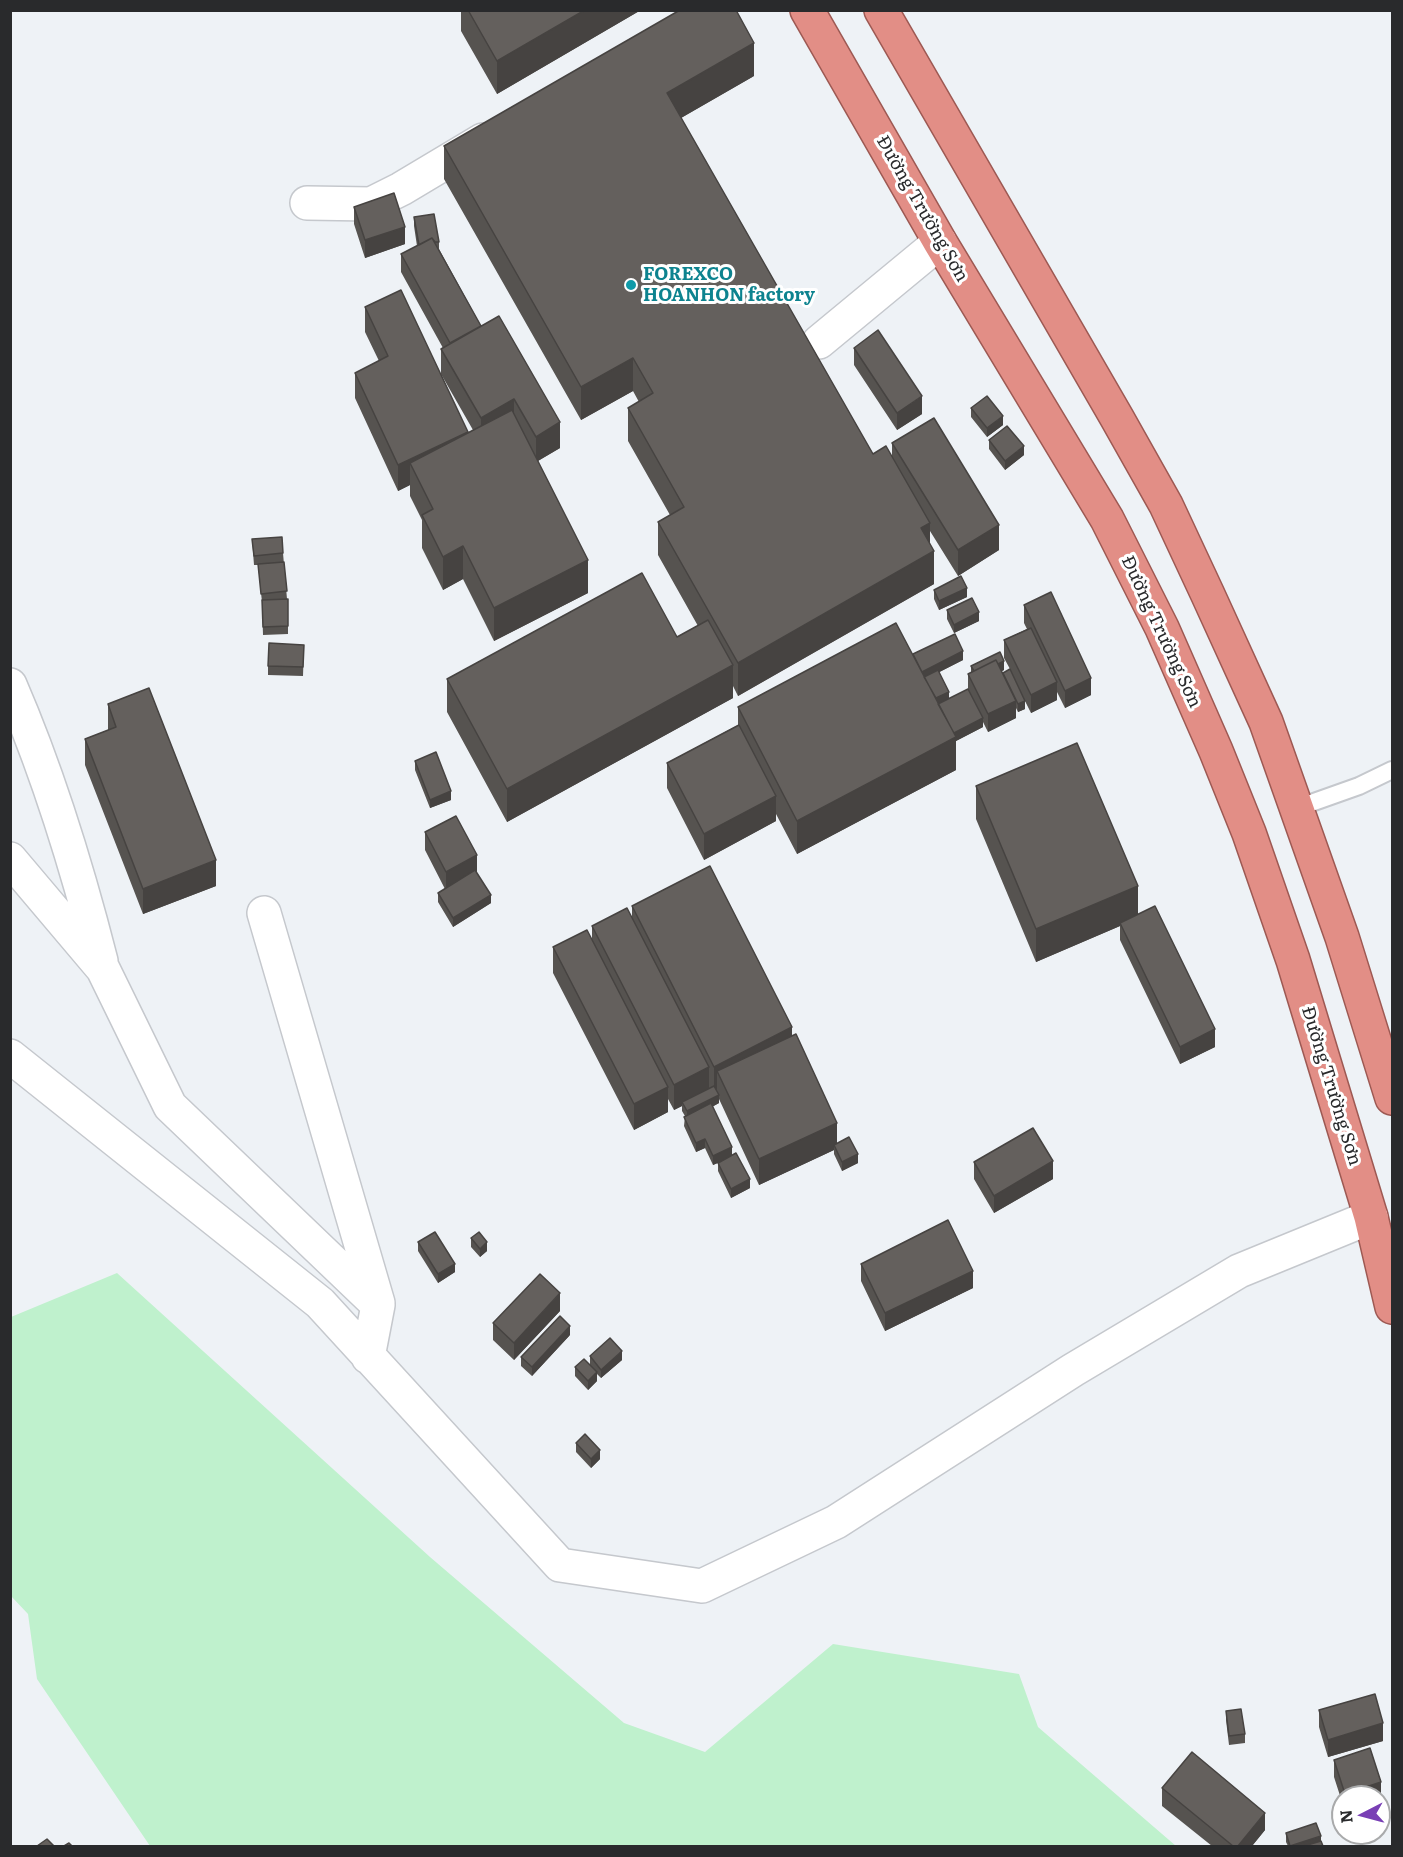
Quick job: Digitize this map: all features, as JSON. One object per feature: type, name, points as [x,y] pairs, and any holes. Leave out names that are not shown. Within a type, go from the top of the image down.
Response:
[{"type":"highway","name":"Đường Trường Sơn","points":[[807,10],[940,242],[1107,519],[1162,628],[1249,833],[1293,960],[1371,1217],[1392,1307]]},
{"type":"highway","points":[[881,10],[1166,505],[1266,722],[1342,937],[1392,1098]]},
{"type":"street","points":[[307,203],[371,204],[401,189],[503,128]]},
{"type":"street","points":[[819,342],[940,242]]},
{"type":"street","points":[[10,685],[31,733],[56,804],[81,881],[103,969],[170,1106],[378,1305]]},
{"type":"street","points":[[10,859],[103,969]]},
{"type":"street","points":[[264,913],[378,1305],[368,1357]]},
{"type":"street","points":[[10,1056],[320,1303],[560,1565],[702,1586],[836,1522],[1073,1370],[1239,1270],[1371,1217]]},
{"type":"lane","points":[[1297,808],[1359,786],[1392,770]]},
{"type":"green space","points":[[117,1273],[430,1557],[624,1723],[705,1752],[833,1644],[1019,1674],[1038,1727],[1176,1846],[150,1846],[37,1679],[28,1614],[11,1596],[11,1317]]},
{"type":"building","points":[[468,10],[585,10],[497,61]]},
{"type":"building","name":"FOREXCO HOANHON factory","points":[[680,10],[736,10],[754,43],[667,93],[873,454],[886,446],[930,523],[921,528],[934,551],[738,663],[658,522],[684,507],[628,408],[653,393],[633,358],[581,387],[444,146]]},
{"type":"building","points":[[394,193],[405,227],[365,240],[354,207]]},
{"type":"building","points":[[434,214],[439,242],[435,242],[432,238],[419,245],[414,217]]},
{"type":"building","points":[[432,238],[481,326],[450,343],[401,254]]},
{"type":"building","points":[[401,290],[468,432],[398,465],[355,373],[388,356],[365,307]]},
{"type":"building","points":[[499,316],[560,422],[536,437],[514,399],[481,418],[441,349]]},
{"type":"building","points":[[878,330],[922,396],[897,413],[854,348]]},
{"type":"building","points":[[987,396],[1003,416],[987,428],[971,408]]},
{"type":"building","points":[[512,410],[588,560],[494,608],[463,546],[443,557],[422,515],[433,509],[410,463]]},
{"type":"building","points":[[934,418],[999,525],[958,550],[892,443]]},
{"type":"building","points":[[1007,426],[1024,446],[1005,461],[989,440]]},
{"type":"building","points":[[282,537],[283,553],[254,556],[252,539]]},
{"type":"building","points":[[284,562],[287,591],[261,594],[258,564]]},
{"type":"building","points":[[642,573],[677,637],[708,620],[733,665],[507,789],[447,679]]},
{"type":"building","points":[[961,576],[967,588],[939,601],[934,590]]},
{"type":"building","points":[[1051,592],[1091,678],[1065,691],[1024,605]]},
{"type":"building","points":[[972,598],[979,612],[954,625],[947,610]]},
{"type":"building","points":[[288,599],[288,626],[263,627],[262,600]]},
{"type":"building","points":[[896,623],[956,737],[797,821],[738,707]]},
{"type":"building","points":[[1031,628],[1057,682],[1031,695],[1004,640]]},
{"type":"building","points":[[955,634],[963,651],[922,672],[913,654]]},
{"type":"building","points":[[269,643],[304,645],[303,667],[268,666]]},
{"type":"building","points":[[1000,652],[1004,661],[998,664],[996,660],[974,671],[971,666]]},
{"type":"building","points":[[996,660],[1016,701],[988,714],[968,674]]},
{"type":"building","points":[[1010,669],[1025,701],[1018,704],[1003,673]]},
{"type":"building","points":[[938,670],[949,692],[936,698],[924,677]]},
{"type":"building","points":[[149,688],[216,860],[143,889],[85,739],[116,727],[108,704]]},
{"type":"building","points":[[968,689],[983,718],[954,733],[938,704]]},
{"type":"building","points":[[739,725],[776,796],[704,834],[667,763]]},
{"type":"building","points":[[1077,743],[1138,886],[1036,929],[976,786]]},
{"type":"building","points":[[436,752],[451,791],[430,800],[415,761]]},
{"type":"building","points":[[456,816],[477,855],[446,872],[425,832]]},
{"type":"building","points":[[710,866],[792,1027],[714,1067],[632,906]]},
{"type":"building","points":[[475,870],[491,895],[453,918],[438,893]]},
{"type":"building","points":[[1155,906],[1215,1029],[1180,1047],[1120,923]]},
{"type":"building","points":[[627,908],[709,1067],[674,1085],[592,926]]},
{"type":"building","points":[[587,930],[668,1087],[634,1104],[553,947]]},
{"type":"building","points":[[796,1034],[837,1123],[759,1159],[717,1071]]},
{"type":"building","points":[[714,1086],[719,1095],[687,1111],[682,1102]]},
{"type":"building","points":[[711,1103],[732,1147],[713,1156],[705,1139],[696,1143],[684,1117]]},
{"type":"building","points":[[1033,1128],[1053,1161],[994,1196],[974,1162]]},
{"type":"building","points":[[849,1137],[858,1154],[842,1162],[834,1145]]},
{"type":"building","points":[[736,1153],[750,1179],[731,1189],[718,1163]]},
{"type":"building","points":[[948,1220],[973,1271],[885,1313],[861,1264]]},
{"type":"building","points":[[435,1232],[455,1264],[438,1274],[418,1242]]},
{"type":"building","points":[[479,1232],[487,1242],[480,1249],[471,1238]]},
{"type":"building","points":[[540,1274],[560,1293],[514,1343],[493,1323]]},
{"type":"building","points":[[560,1316],[570,1326],[532,1367],[521,1357]]},
{"type":"building","points":[[610,1338],[622,1351],[601,1370],[590,1356]]},
{"type":"building","points":[[584,1359],[597,1372],[588,1381],[575,1367]]},
{"type":"building","points":[[585,1434],[600,1450],[591,1459],[576,1443]]},
{"type":"building","points":[[1375,1694],[1383,1723],[1328,1740],[1319,1710]]},
{"type":"building","points":[[1241,1709],[1245,1734],[1229,1736],[1226,1711]]},
{"type":"building","points":[[1370,1748],[1381,1782],[1372,1785],[1342,1785],[1334,1760]]},
{"type":"building","points":[[1192,1752],[1265,1813],[1238,1846],[1233,1846],[1162,1788]]},
{"type":"building","points":[[1316,1823],[1321,1836],[1290,1846],[1286,1833]]},
{"type":"building","points":[[47,1839],[54,1846],[37,1846]]},
{"type":"building","points":[[1321,1841],[1323,1846],[1304,1846]]},
{"type":"place","name":"FOREXCO HOANHON factory","points":[[631,285]]}]
